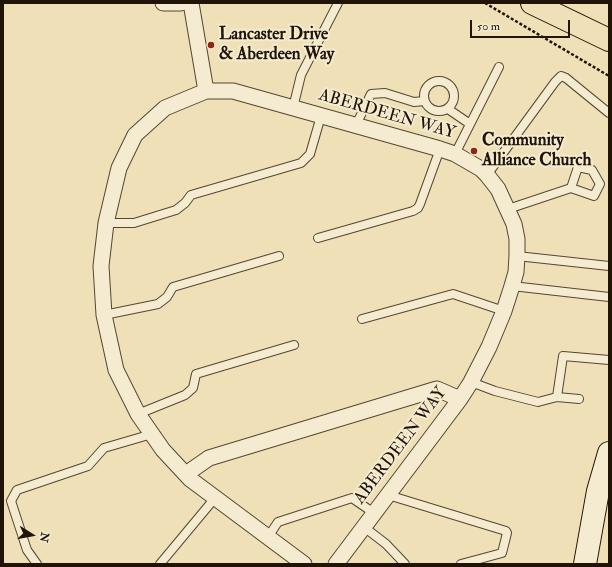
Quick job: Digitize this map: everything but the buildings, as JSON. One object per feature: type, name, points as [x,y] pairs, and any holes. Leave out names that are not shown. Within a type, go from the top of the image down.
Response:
[{"type":"main road","points":[[532,3],[609,40]]},
{"type":"main road","points":[[568,3],[609,22]]},
{"type":"main road","points":[[585,564],[598,491],[609,453]]},
{"type":"street","points":[[163,3],[181,3]]},
{"type":"street","points":[[191,3],[206,91],[165,108],[135,135],[119,168],[106,223],[101,266],[104,315],[116,370],[138,414],[163,450],[186,474],[215,498],[304,564]]},
{"type":"street","name":"ABERDEEN WAY","points":[[206,91],[233,91],[455,154],[481,169],[498,189],[514,224],[518,256],[516,272],[504,311],[489,347],[471,382],[460,399],[336,564]]},
{"type":"street","points":[[186,474],[208,458],[437,389],[460,399]]},
{"type":"lane","points":[[293,108],[301,75],[338,3]]},
{"type":"lane","points":[[455,154],[499,67]]},
{"type":"lane","points":[[486,175],[561,76],[566,78],[609,113]]},
{"type":"lane","points":[[436,81],[442,81],[447,83],[452,88],[454,99],[452,105],[448,108],[442,112],[436,112],[431,110],[426,105],[424,101],[424,94],[426,88],[430,84],[436,81]]},
{"type":"lane","points":[[356,125],[371,94],[384,93],[414,102],[424,101]]},
{"type":"lane","points":[[448,108],[470,124]]},
{"type":"lane","points":[[106,223],[134,223],[148,219],[176,210],[191,195],[301,164],[310,154],[321,116]]},
{"type":"lane","points":[[318,238],[413,211],[418,208],[440,149]]},
{"type":"lane","points":[[508,209],[571,188]]},
{"type":"lane","points":[[104,315],[158,304],[167,297],[173,287],[279,256]]},
{"type":"lane","points":[[518,256],[609,266]]},
{"type":"lane","points":[[512,286],[609,297]]},
{"type":"lane","points":[[362,319],[453,294],[504,311]]},
{"type":"lane","points":[[138,414],[185,395],[193,388],[196,374],[294,345]]},
{"type":"lane","points":[[557,397],[563,356],[609,360]]},
{"type":"lane","points":[[471,382],[495,391],[538,402],[557,397],[579,398]]},
{"type":"lane","points":[[37,564],[27,550],[11,502],[17,490],[88,466],[104,448],[152,434]]},
{"type":"lane","points":[[388,495],[506,531],[507,533],[502,553],[461,564]]},
{"type":"lane","points":[[160,564],[215,498]]},
{"type":"lane","points":[[268,536],[278,522],[352,498],[374,513]]},
{"type":"lane","points":[[364,527],[386,544],[405,564]]},
{"type":"path","points":[[485,3],[609,76]]},
{"type":"place","name":"Lancaster Drive & Aberdeen Way","points":[[211,45]]},
{"type":"place","name":"Community Alliance Church","points":[[474,151]]}]
